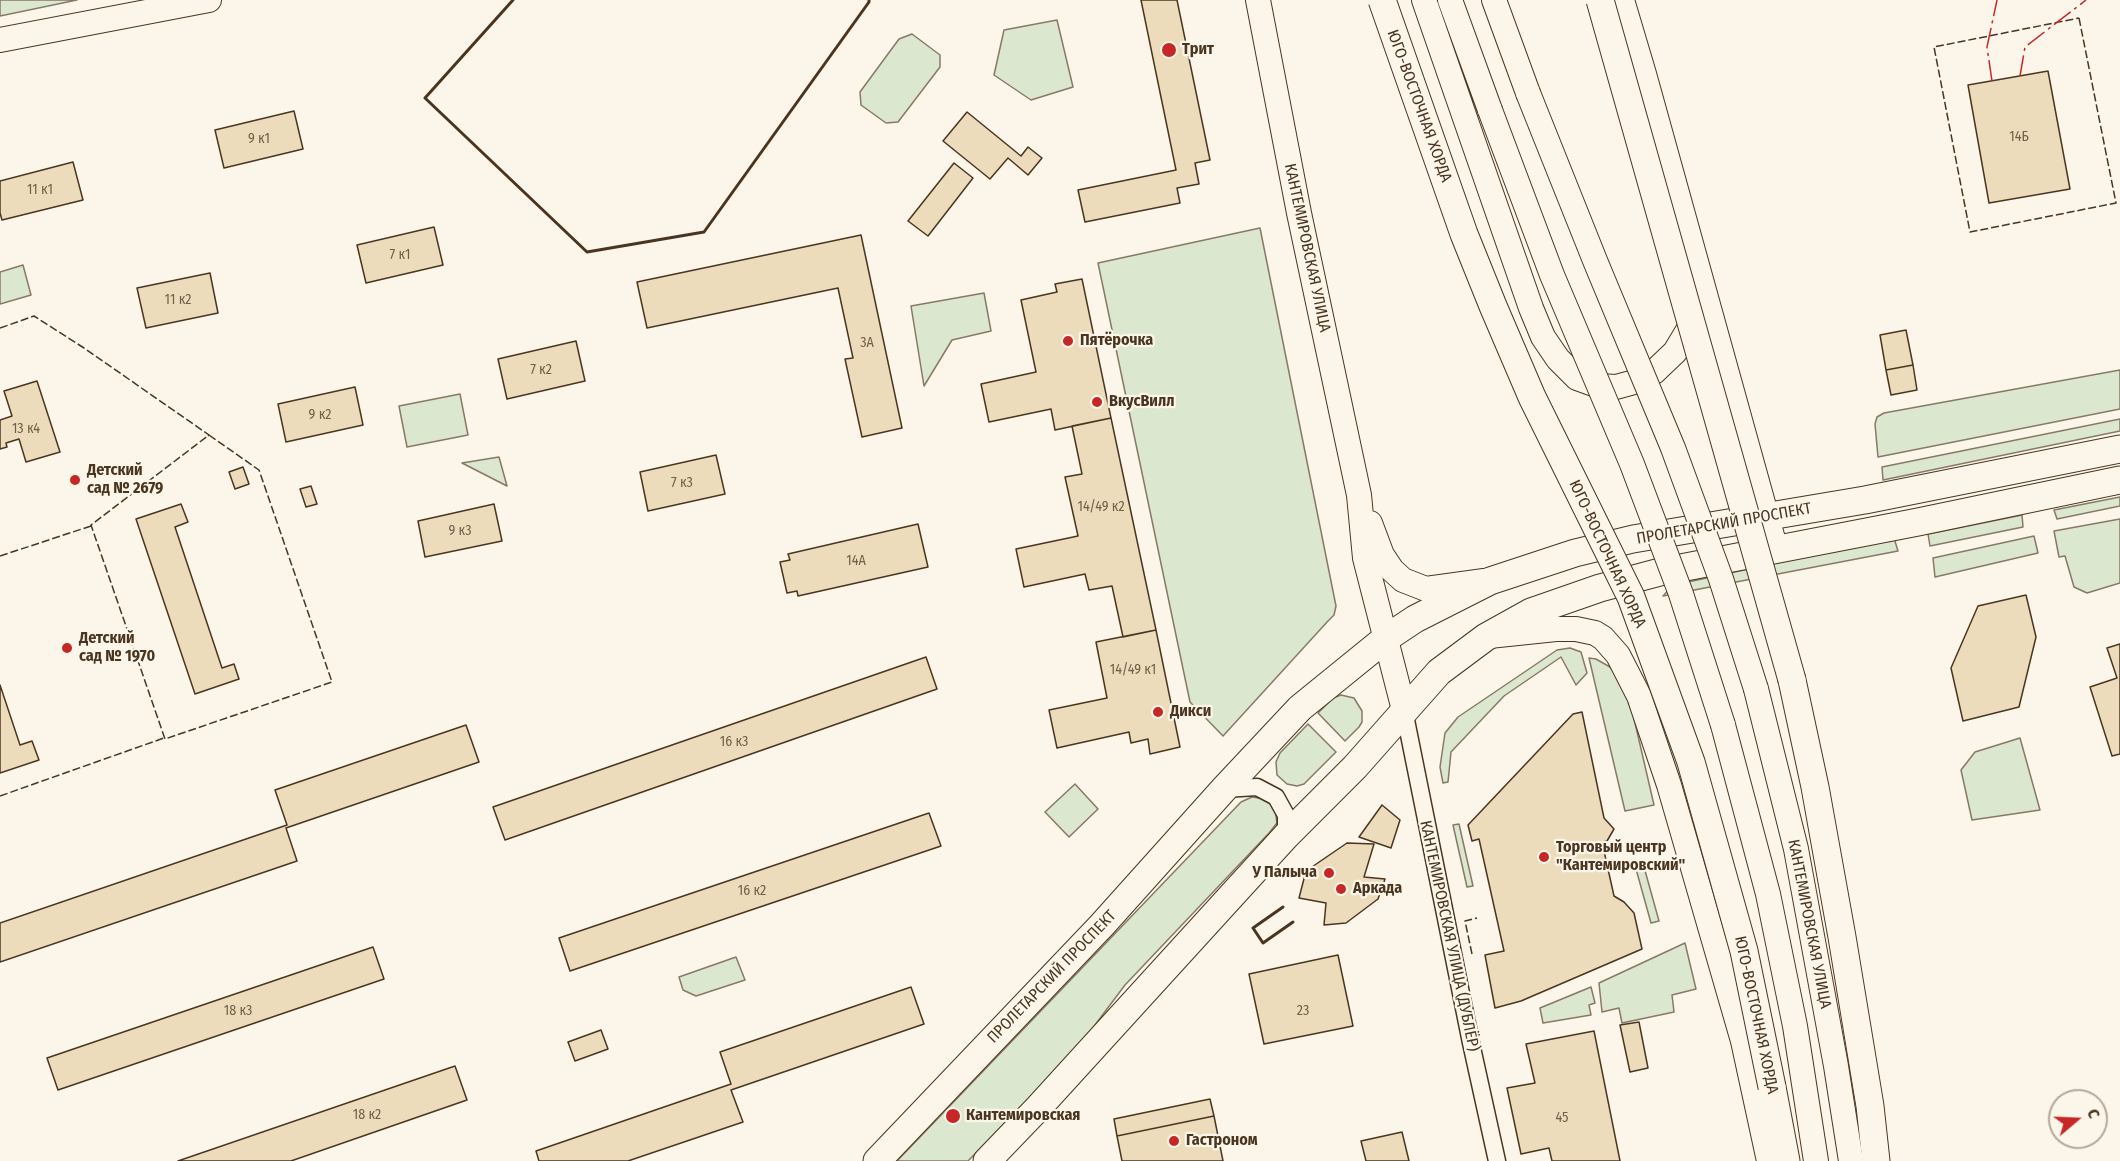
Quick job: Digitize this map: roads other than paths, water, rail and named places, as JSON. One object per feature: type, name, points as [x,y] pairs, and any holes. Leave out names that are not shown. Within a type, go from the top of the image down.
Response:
[{"type":"main road","points":[[0,40],[209,0]]},
{"type":"main road","name":"КАНТЕМИРОВСКАЯ УЛИЦА","points":[[1258,0],[1299,213],[1359,495],[1365,558],[1404,710]]},
{"type":"main road","name":"ЮГО-ВОСТОЧНАЯ ХОРДА","points":[[1382,0],[1464,234],[1493,306],[1532,398],[1631,597],[1691,762],[1744,951],[1786,1161]]},
{"type":"main road","points":[[1424,0],[1531,308],[1543,337],[1558,359],[1576,378],[1599,386],[1616,387],[1638,381],[1654,372],[1675,352],[1690,327],[1696,304],[1697,283],[1694,256]]},
{"type":"main road","name":"КАНТЕМИРОВСКАЯ УЛИЦА","points":[[1450,0],[1552,275],[1632,464],[1681,594],[1724,725],[1768,894],[1795,1026],[1816,1161]]},
{"type":"main road","name":"КАНТЕМИРОВСКАЯ УЛИЦА","points":[[1494,0],[1528,93],[1673,448],[1721,579],[1756,689],[1796,849],[1851,1161]]},
{"type":"main road","points":[[1600,0],[1792,680],[1815,787],[1842,937],[1870,1106],[1876,1161]]},
{"type":"main road","points":[[1622,0],[1776,550]]},
{"type":"main road","name":"ПРОЛЕТАРСКИЙ ПРОСПЕКТ","points":[[877,1161],[1102,925],[1300,708],[1384,639],[1415,619],[1490,580],[1575,553],[1633,539],[1865,500],[2120,449]]},
{"type":"main road","name":"ПРОЛЕТАРСКИЙ ПРОСПЕКТ","points":[[987,1161],[1286,836],[1355,767],[1439,672],[1486,637],[1531,612],[1600,588],[1660,572],[2120,480]]},
{"type":"main road","name":"КАНТЕМИРОВСКАЯ УЛИЦА","points":[[1359,495],[1382,555],[1392,570],[1403,580],[1426,588],[1490,580]]},
{"type":"main road","points":[[1486,637],[1576,628],[1595,633],[1603,638],[1618,655],[1639,696],[1669,785],[1743,1041],[1769,1161]]},
{"type":"street","name":"КАНТЕМИРОВСКАЯ УЛИЦА (ДУБЛЁР)","points":[[1404,710],[1497,1161]]},
{"type":"street","points":[[1224,789],[1257,787],[1276,797],[1286,815],[1286,836]]},
{"type":"place","name":"Трит","points":[[1169,50]]},
{"type":"place","name":"Пятёрочка","points":[[1068,341]]},
{"type":"place","name":"ВкусВилл","points":[[1097,402]]},
{"type":"place","name":"Детский сад № 2679","points":[[75,480]]},
{"type":"place","name":"Детский сад № 1970","points":[[67,648]]},
{"type":"place","name":"Дикси","points":[[1158,712]]},
{"type":"place","name":"Торговый центр \"Кантемировский\"","points":[[1544,857]]},
{"type":"place","name":"У Палыча","points":[[1329,873]]},
{"type":"place","name":"Аркада","points":[[1341,889]]},
{"type":"place","name":"Кантемировская","points":[[953,1116]]},
{"type":"place","name":"Гастроном","points":[[1174,1141]]}]
